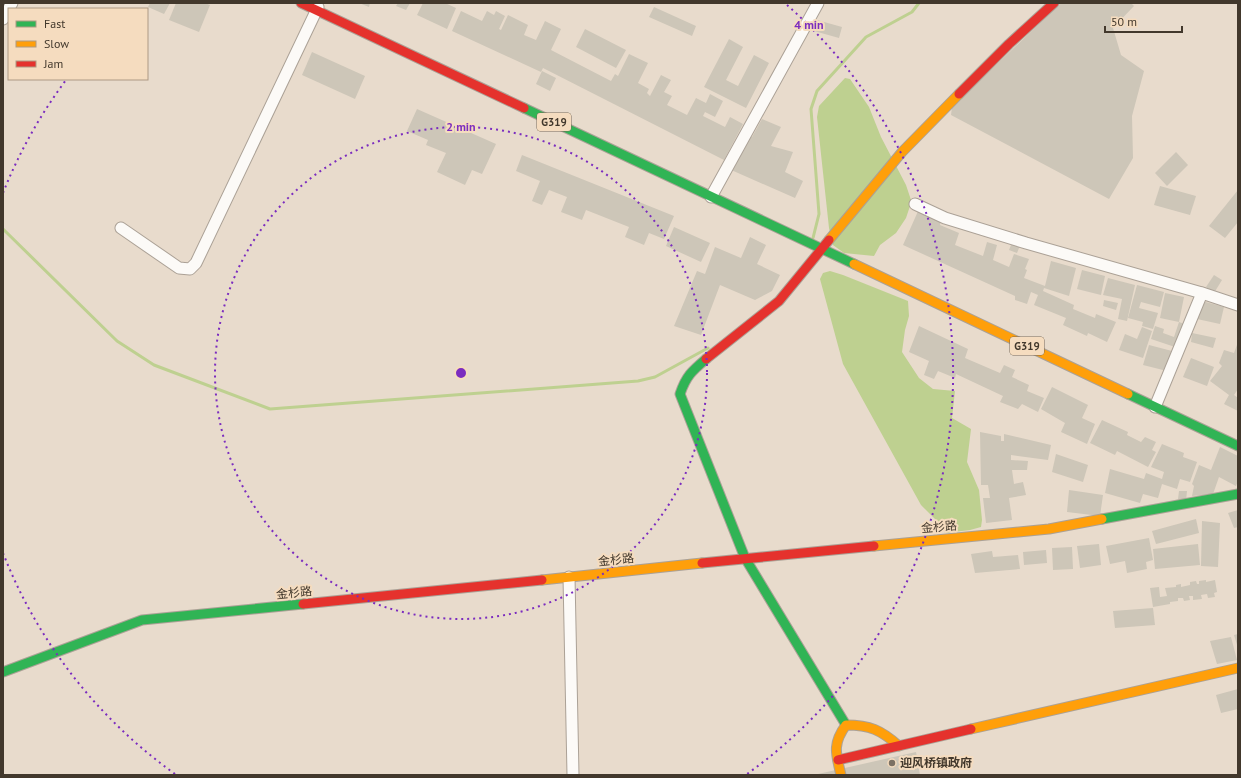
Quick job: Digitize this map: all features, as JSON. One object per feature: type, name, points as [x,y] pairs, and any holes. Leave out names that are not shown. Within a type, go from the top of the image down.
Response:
[{"type":"main road","name":"G319","points":[[300,3],[319,7],[711,197],[1238,446]]},
{"type":"main road","points":[[846,725],[745,558],[680,394],[684,380],[694,368],[779,301],[818,247],[902,152],[1009,44],[1054,3]]},
{"type":"main road","name":"金杉路","points":[[3,672],[142,620],[745,558],[1050,529],[1238,494]]},
{"type":"main road","points":[[838,760],[1238,668]]},
{"type":"main road","points":[[841,775],[835,745],[838,734],[846,725],[861,724],[877,728],[899,746]]},
{"type":"street","points":[[711,197],[818,3]]},
{"type":"street","points":[[121,228],[179,268],[190,268],[196,263],[319,7]]},
{"type":"street","points":[[3,19],[8,10]]},
{"type":"street","points":[[915,204],[945,218],[1238,306]]},
{"type":"street","points":[[1155,407],[1202,294]]},
{"type":"street","points":[[569,577],[573,775]]},
{"type":"shaded area","points":[[845,78],[850,79],[869,107],[881,137],[906,185],[911,200],[906,218],[896,233],[880,245],[874,256],[844,253],[833,245],[829,228],[817,117],[819,106]]},
{"type":"shaded area","points":[[830,271],[908,301],[909,316],[905,330],[902,352],[919,378],[933,389],[955,391],[952,418],[971,429],[967,462],[979,490],[982,520],[981,527],[945,533],[941,525],[921,505],[843,364],[820,279],[823,273]]},
{"type":"building","points":[[150,3],[170,3],[164,14],[148,7]]},
{"type":"building","points":[[176,3],[205,3],[210,5],[199,32],[169,20]]},
{"type":"building","points":[[359,3],[370,3],[369,7]]},
{"type":"building","points":[[398,3],[410,3],[406,10],[396,6]]},
{"type":"building","points":[[423,3],[445,3],[456,8],[447,29],[417,15]]},
{"type":"building","points":[[1061,3],[1131,3],[1134,6],[1113,28],[1121,55],[1144,71],[1132,116],[1133,158],[1109,199],[951,115],[952,107]]},
{"type":"building","points":[[654,7],[696,26],[692,36],[649,17]]},
{"type":"building","points":[[461,11],[482,21],[487,11],[494,15],[496,11],[505,16],[499,29],[501,30],[508,15],[528,25],[524,35],[536,40],[545,21],[561,29],[551,50],[611,81],[615,74],[618,76],[629,54],[648,63],[638,83],[649,89],[647,93],[650,96],[661,75],[671,80],[664,92],[672,96],[667,105],[687,115],[696,98],[706,103],[710,94],[723,101],[715,117],[705,112],[703,116],[725,127],[730,117],[743,124],[724,160],[543,68],[541,72],[452,31]]},
{"type":"building","points":[[817,20],[842,27],[839,38],[814,31]]},
{"type":"building","points":[[585,29],[626,50],[616,68],[576,47]]},
{"type":"building","points":[[729,39],[743,47],[726,80],[738,86],[754,55],[769,63],[746,108],[704,87]]},
{"type":"building","points":[[312,52],[365,76],[355,99],[302,75]]},
{"type":"building","points":[[542,71],[556,78],[550,91],[536,84]]},
{"type":"building","points":[[417,109],[496,144],[482,174],[472,170],[465,185],[437,172],[446,153],[426,145],[428,140],[407,131]]},
{"type":"building","points":[[762,119],[781,127],[771,146],[793,152],[785,172],[803,181],[795,198],[729,169],[747,136],[752,137]]},
{"type":"building","points":[[1176,152],[1188,165],[1167,186],[1155,173]]},
{"type":"building","points":[[522,155],[674,216],[664,239],[649,233],[644,245],[625,237],[629,227],[586,210],[582,220],[561,212],[567,197],[549,190],[542,205],[532,201],[540,181],[516,171]]},
{"type":"building","points":[[1160,186],[1196,196],[1190,215],[1154,205]]},
{"type":"building","points":[[1238,190],[1238,222],[1225,238],[1209,226]]},
{"type":"building","points":[[919,209],[941,220],[940,225],[959,233],[955,245],[983,256],[987,242],[997,245],[993,260],[1009,267],[1014,254],[1029,259],[1025,269],[1027,270],[1024,278],[1045,286],[1051,261],[1076,268],[1069,296],[1044,288],[1043,291],[1074,305],[1073,309],[1095,318],[1096,314],[1116,322],[1107,342],[1088,333],[1087,336],[1063,325],[1066,318],[1034,305],[1038,295],[1031,292],[1027,304],[1015,300],[1015,296],[903,245]]},
{"type":"building","points":[[674,227],[710,243],[701,262],[666,246]]},
{"type":"building","points":[[750,237],[766,245],[757,264],[780,275],[772,291],[755,300],[720,285],[701,335],[674,326],[697,271],[705,274],[715,247],[741,258]]},
{"type":"building","points":[[1013,240],[1021,243],[1017,253],[1009,250]]},
{"type":"building","points":[[1082,270],[1105,276],[1101,295],[1077,289]]},
{"type":"building","points":[[1214,275],[1222,280],[1214,293],[1206,287]]},
{"type":"building","points":[[1108,278],[1135,285],[1127,321],[1118,319],[1122,299],[1103,295]]},
{"type":"building","points":[[1137,285],[1164,292],[1160,307],[1141,302],[1139,308],[1158,313],[1153,329],[1142,326],[1143,322],[1128,318]]},
{"type":"building","points":[[1165,293],[1184,297],[1179,322],[1160,318]]},
{"type":"building","points":[[1104,300],[1118,303],[1116,310],[1103,306]]},
{"type":"building","points":[[1202,301],[1224,307],[1220,324],[1197,319]]},
{"type":"building","points":[[1179,322],[1187,325],[1178,348],[1151,339],[1155,326],[1164,329],[1163,333],[1174,337]]},
{"type":"building","points":[[919,326],[968,349],[965,358],[1000,373],[1004,365],[1015,370],[1012,377],[1029,385],[1027,391],[1044,398],[1038,412],[1022,404],[1018,409],[1000,402],[1003,396],[956,374],[955,378],[938,371],[934,379],[924,375],[929,361],[909,352]]},
{"type":"building","points":[[1142,327],[1152,331],[1143,358],[1119,350],[1125,334],[1137,339]]},
{"type":"building","points":[[1192,333],[1216,338],[1213,348],[1191,342]]},
{"type":"building","points":[[1238,342],[1238,389],[1234,395],[1238,398],[1238,411],[1224,404],[1229,395],[1210,381],[1222,366],[1219,363],[1224,350],[1234,353]]},
{"type":"building","points":[[1149,345],[1172,351],[1167,371],[1143,365]]},
{"type":"building","points":[[1191,358],[1214,367],[1207,386],[1183,377]]},
{"type":"building","points":[[1052,387],[1088,405],[1082,418],[1095,424],[1087,444],[1061,432],[1065,423],[1041,409]]},
{"type":"building","points":[[1102,420],[1128,432],[1127,435],[1141,442],[1145,437],[1156,442],[1152,450],[1156,452],[1148,467],[1117,451],[1115,455],[1090,443]]},
{"type":"building","points":[[980,432],[1001,436],[1001,441],[1004,441],[1004,434],[1051,445],[1048,460],[1011,455],[1011,460],[1028,461],[1027,470],[1012,470],[1014,484],[1023,482],[1026,495],[1009,498],[1012,520],[986,523],[983,498],[990,498],[988,485],[981,485]]},
{"type":"building","points":[[1162,444],[1184,453],[1183,457],[1197,462],[1190,482],[1180,479],[1177,489],[1162,484],[1158,498],[1143,494],[1140,503],[1105,493],[1110,469],[1144,479],[1146,473],[1162,479],[1164,472],[1151,467]]},
{"type":"building","points":[[1220,447],[1238,456],[1238,481],[1236,486],[1219,477],[1213,494],[1192,496],[1194,486],[1192,484],[1199,465],[1211,470]]},
{"type":"building","points":[[1056,454],[1088,465],[1083,482],[1052,472]]},
{"type":"building","points":[[1069,490],[1103,495],[1100,516],[1067,512]]},
{"type":"building","points":[[1179,491],[1187,491],[1186,501],[1178,499]]},
{"type":"building","points":[[1238,510],[1238,527],[1234,528],[1228,513]]},
{"type":"building","points":[[1196,519],[1199,533],[1156,544],[1152,531]]},
{"type":"building","points":[[1202,521],[1220,523],[1218,567],[1201,566]]},
{"type":"building","points":[[1149,538],[1153,560],[1146,562],[1147,569],[1127,573],[1125,561],[1110,564],[1106,546]]},
{"type":"building","points":[[1099,544],[1101,565],[1080,568],[1077,546]]},
{"type":"building","points":[[1198,544],[1200,565],[1155,569],[1153,549]]},
{"type":"building","points":[[1072,547],[1073,569],[1053,570],[1052,548]]},
{"type":"building","points":[[1046,550],[1047,563],[1024,565],[1023,552]]},
{"type":"building","points":[[992,551],[993,557],[1018,555],[1020,569],[975,573],[971,554]]},
{"type":"building","points":[[1206,580],[1206,582],[1215,580],[1217,592],[1214,593],[1215,597],[1208,598],[1207,594],[1201,595],[1202,599],[1193,600],[1193,596],[1189,596],[1190,600],[1184,601],[1183,598],[1178,598],[1178,601],[1170,602],[1170,604],[1153,607],[1150,588],[1159,587],[1160,597],[1167,596],[1165,588],[1176,587],[1176,585],[1181,584],[1181,587],[1190,585],[1190,582],[1196,581],[1197,584],[1199,584],[1199,581]]},
{"type":"building","points":[[1153,608],[1155,625],[1115,628],[1113,611]]},
{"type":"building","points":[[1238,634],[1238,648],[1234,635]]},
{"type":"building","points":[[1231,637],[1237,660],[1217,664],[1210,641]]},
{"type":"building","points":[[1238,689],[1238,709],[1221,713],[1216,695]]},
{"type":"building","name":"迎风桥镇政府","points":[[916,752],[920,775],[818,775],[818,774]]},
{"type":"waterway","points":[[813,238],[819,214],[811,109],[817,91],[866,37],[912,12],[919,3]]},
{"type":"waterway","points":[[3,229],[117,341],[154,365],[270,409],[638,381],[655,377],[708,348]]},
{"type":"traffic: fast","points":[[524,108],[854,264]]},
{"type":"traffic: fast","points":[[706,359],[690,374],[680,394],[745,558],[846,725]]},
{"type":"traffic: fast","points":[[1128,394],[1238,446]]},
{"type":"traffic: fast","points":[[1102,519],[1238,494]]},
{"type":"traffic: fast","points":[[3,672],[142,620],[303,604]]},
{"type":"traffic: slow","points":[[829,240],[902,152],[959,94]]},
{"type":"traffic: slow","points":[[854,264],[1128,394]]},
{"type":"traffic: slow","points":[[874,546],[1049,529],[1102,519]]},
{"type":"traffic: slow","points":[[542,580],[702,563]]},
{"type":"traffic: slow","points":[[971,729],[1238,668]]},
{"type":"traffic: slow","points":[[841,775],[836,749],[839,738],[846,725],[869,727],[881,732],[899,746]]},
{"type":"traffic: jam","points":[[301,3],[524,108]]},
{"type":"traffic: jam","points":[[959,94],[1009,44],[1054,3]]},
{"type":"traffic: jam","points":[[706,359],[779,301],[829,240]]},
{"type":"traffic: jam","points":[[702,563],[874,546]]},
{"type":"traffic: jam","points":[[303,604],[542,580]]},
{"type":"traffic: jam","points":[[838,760],[971,729]]},
{"type":"place","name":"迎风桥镇政府","points":[[892,763]]}]
